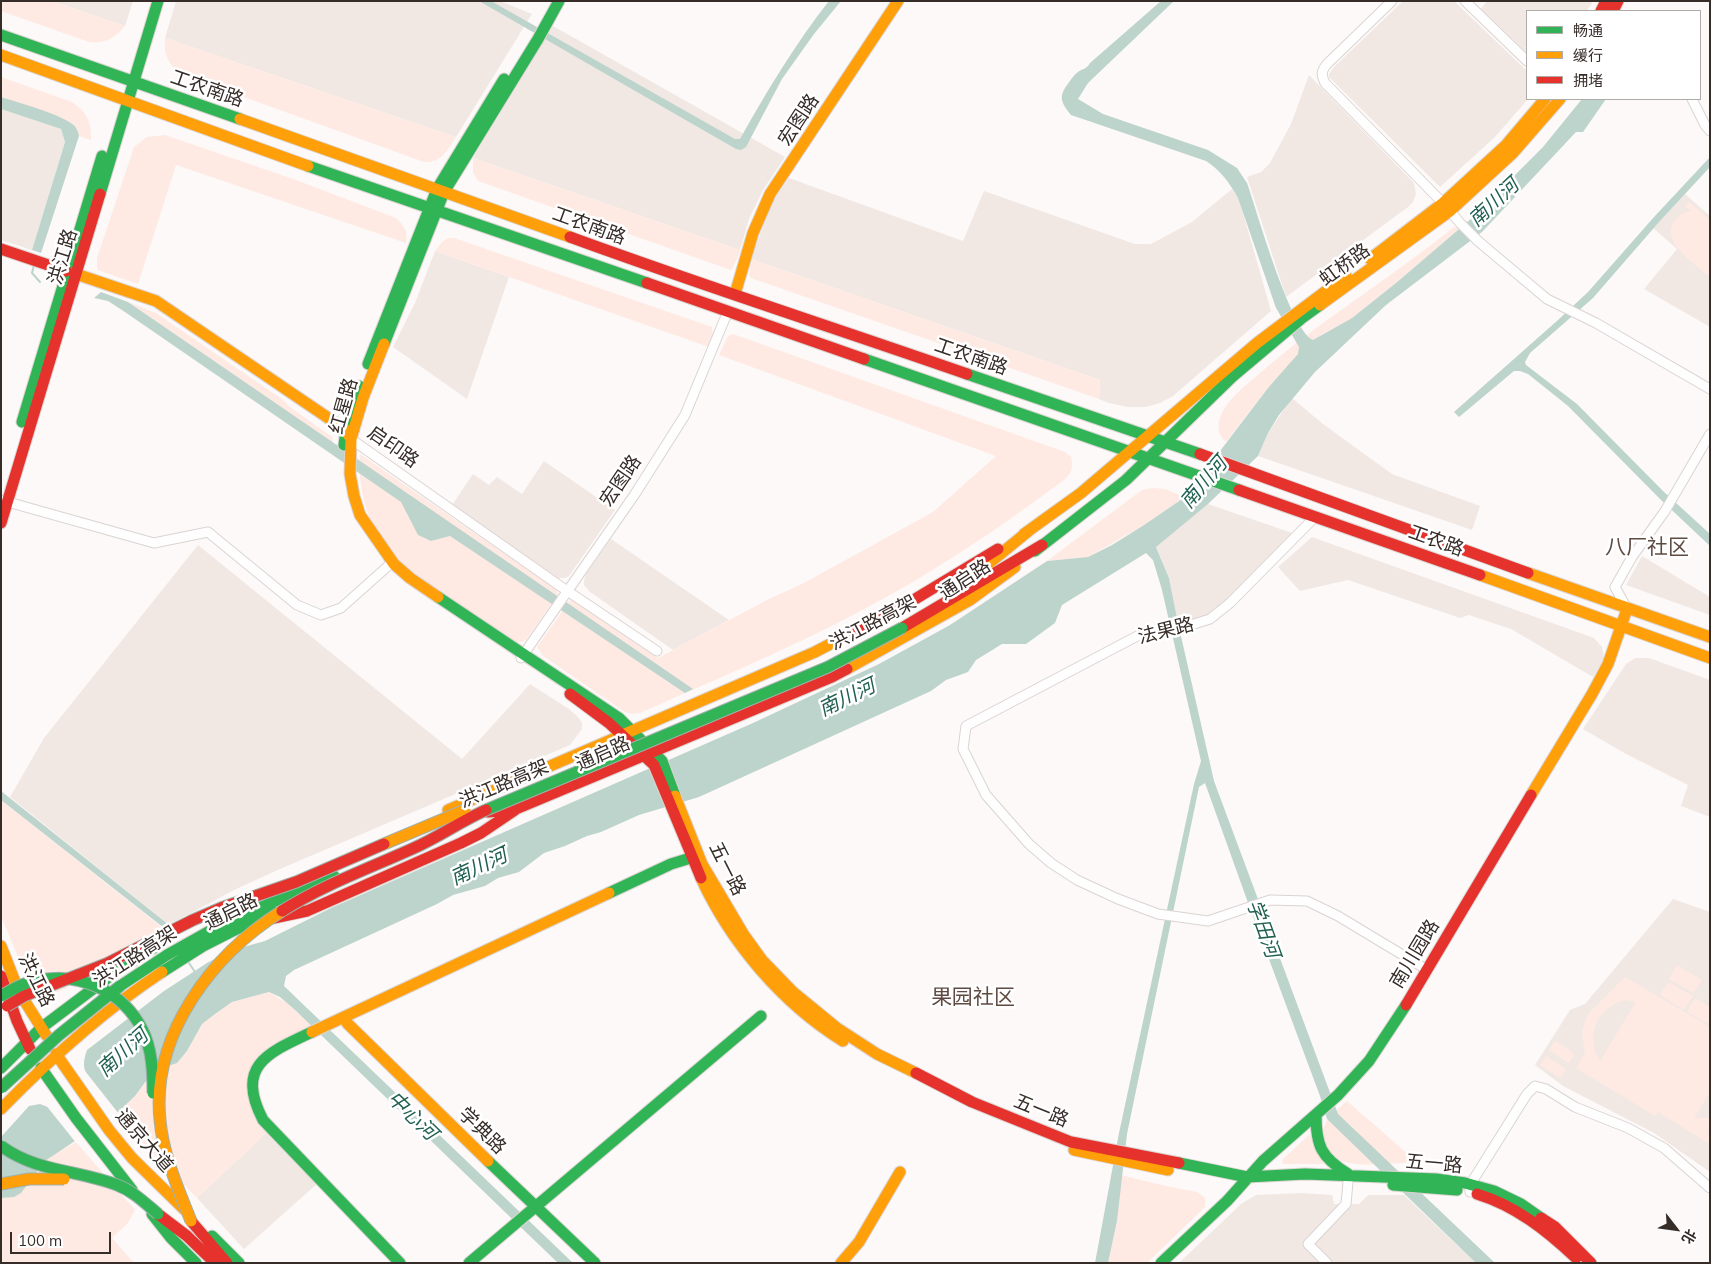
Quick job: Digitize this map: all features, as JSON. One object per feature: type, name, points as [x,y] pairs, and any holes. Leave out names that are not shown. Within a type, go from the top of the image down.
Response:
[{"type":"main road","name":"洪江路","points":[[130,81],[149,1]]},
{"type":"main road","name":"洪江路","points":[[1,523],[3,498],[124,100],[158,1]]},
{"type":"main road","name":"红星路","points":[[552,1],[535,37],[440,190],[348,440],[348,497],[355,516],[369,542],[388,566],[420,592],[619,718],[628,733]]},
{"type":"main road","name":"红星路","points":[[543,22],[559,1]]},
{"type":"main road","name":"宏图路","points":[[735,294],[753,233],[770,194],[898,1]]},
{"type":"main road","name":"工农南路","points":[[1,35],[309,142],[651,267],[1166,442]]},
{"type":"main road","name":"工农南路","points":[[1,55],[433,209],[1149,459]]},
{"type":"main road","name":"虹桥路","points":[[1447,207],[1506,145],[1544,100]]},
{"type":"main road","name":"虹桥路","points":[[1129,453],[1170,415],[1364,263],[1447,207],[1513,153],[1559,100]]},
{"type":"main road","name":"启印路","points":[[1,249],[156,302],[202,331],[348,440]]},
{"type":"main road","name":"虹桥路","points":[[1149,459],[1283,328]]},
{"type":"main road","name":"工农路","points":[[1166,442],[1627,609],[1710,637]]},
{"type":"main road","name":"通启路","points":[[1,1068],[41,1028],[125,965],[156,945],[211,916],[493,790],[807,656],[867,626],[1031,529],[1129,453]]},
{"type":"main road","name":"通启路","points":[[1,1108],[56,1054],[146,982],[180,960],[236,929],[365,865],[487,813],[516,809],[566,789],[832,676],[970,600],[1082,516],[1149,459]]},
{"type":"main road","name":"工农路","points":[[1149,459],[1710,658]]},
{"type":"main road","name":"红星路","points":[[347,471],[360,514],[394,564],[426,591],[522,656]]},
{"type":"main road","name":"洪江路高架","points":[[1,1088],[40,1050],[89,1008],[142,970],[224,923],[465,819],[828,667],[899,624],[986,567],[1031,529]]},
{"type":"main road","name":"洪江路高架","points":[[1,1074],[35,1040],[82,1002],[120,975],[200,926],[296,882],[899,624],[1042,545]]},
{"type":"main road","name":"南川园路","points":[[1161,1263],[1227,1201],[1245,1180],[1284,1142],[1338,1095],[1369,1061],[1390,1031],[1592,694],[1608,664],[1627,609]]},
{"type":"main road","name":"五一路","points":[[628,733],[658,763],[695,856],[729,912],[762,960],[793,992],[838,1028],[877,1054],[972,1102],[1071,1142],[1113,1155],[1225,1181],[1305,1174],[1419,1186],[1470,1188],[1531,1219],[1581,1263]]},
{"type":"main road","points":[[236,929],[256,921],[307,911],[481,833],[516,809]]},
{"type":"main road","points":[[191,1221],[165,1149],[159,1105],[161,1079],[167,1054],[181,1019],[198,990],[231,948],[248,933],[290,905],[336,881],[434,838],[465,819]]},
{"type":"main road","points":[[400,1263],[263,1120],[252,1098],[252,1078],[257,1067],[266,1056],[290,1042],[671,864],[695,856]]},
{"type":"main road","points":[[1,1011],[24,996],[108,963],[200,917],[296,882]]},
{"type":"main road","name":"洪江路","points":[[1,946],[19,992],[41,1028]]},
{"type":"main road","name":"洪江路","points":[[1,976],[26,1042]]},
{"type":"main road","points":[[1,996],[21,984],[40,979],[60,977],[86,981],[98,986],[114,996],[134,1016],[142,1029],[148,1048],[151,1063],[155,1126],[164,1166],[176,1196],[191,1221],[227,1263]]},
{"type":"main road","points":[[469,1263],[534,1206],[761,1016]]},
{"type":"main road","name":"学典路","points":[[347,1023],[595,1263]]},
{"type":"main road","name":"通京大道","points":[[41,1028],[74,1080],[109,1130],[132,1158],[240,1263]]},
{"type":"main road","name":"通京大道","points":[[26,1042],[57,1093],[171,1238],[196,1263]]},
{"type":"main road","points":[[1319,1112],[1318,1147],[1336,1168],[1349,1179]]},
{"type":"main road","points":[[1,1146],[11,1154],[32,1164],[117,1185],[132,1193],[182,1232],[215,1263]]},
{"type":"main road","points":[[841,1263],[859,1242],[900,1172]]},
{"type":"main road","name":"五一路","points":[[1385,1181],[1410,1178],[1436,1179],[1502,1194],[1537,1214],[1555,1227],[1591,1263]]},
{"type":"main road","points":[[1,1184],[30,1179],[72,1180],[111,1190],[158,1214]]},
{"type":"street","points":[[1392,1],[1322,70],[1322,77],[1325,83],[1478,241],[1547,299],[1596,322],[1710,389]]},
{"type":"street","points":[[1465,1],[1526,60]]},
{"type":"street","points":[[1693,100],[1710,131]]},
{"type":"street","name":"宏图路","points":[[522,656],[635,494],[685,415],[728,311]]},
{"type":"street","points":[[1627,609],[1615,587],[1632,557],[1666,509],[1710,434]]},
{"type":"street","name":"启印路","points":[[348,440],[566,593],[657,651]]},
{"type":"street","points":[[3,498],[154,543],[208,532],[297,605],[321,615],[340,608],[388,566]]},
{"type":"street","name":"法果路","points":[[1314,518],[1230,603],[1210,620],[1144,633],[966,726],[963,749],[986,796],[1029,844],[1051,863],[1076,880],[1158,914],[1208,921],[1270,900],[1307,901],[1338,916],[1426,969]]},
{"type":"street","points":[[1470,1188],[1527,1094],[1535,1086],[1546,1089],[1575,1108],[1628,1128],[1664,1148],[1710,1188]]},
{"type":"street","points":[[1327,1263],[1308,1244],[1346,1204],[1349,1179]]},
{"type":"shaded area","points":[[1,1],[52,1],[125,26],[117,34],[105,41],[89,42],[1,11]]},
{"type":"shaded area","points":[[52,1],[133,1],[125,26]]},
{"type":"shaded area","points":[[176,1],[500,1],[532,14],[456,137],[165,38]]},
{"type":"shaded area","points":[[1403,1],[1454,1],[1526,70],[1527,100],[1495,137],[1440,187],[1329,77],[1334,67]]},
{"type":"shaded area","points":[[1487,1],[1593,1],[1588,10],[1526,10],[1526,52],[1481,9]]},
{"type":"shaded area","points":[[553,26],[785,157],[763,190],[749,219],[740,250],[473,158]]},
{"type":"shaded area","points":[[165,38],[456,137],[440,158],[424,162],[183,75],[168,60]]},
{"type":"shaded area","points":[[1309,75],[1414,183],[1416,194],[1413,202],[1408,207],[1286,297],[1247,177],[1261,172],[1270,163],[1291,124]]},
{"type":"shaded area","points":[[1,77],[72,102],[87,118],[91,128],[91,140],[79,136],[77,129],[72,123],[1,97]]},
{"type":"shaded area","points":[[1,109],[61,129],[65,142],[32,250],[1,240]]},
{"type":"shaded area","points":[[165,135],[296,180],[396,218],[405,229],[407,235],[406,243],[176,165],[138,284],[98,270],[97,258],[134,147],[147,137]]},
{"type":"shaded area","points":[[473,158],[740,250],[737,259],[731,270],[478,181],[473,172]]},
{"type":"shaded area","points":[[789,178],[963,241],[984,191],[1135,244],[1151,244],[1192,222],[1232,189],[1239,199],[1271,311],[1173,396],[1160,403],[1146,407],[1128,407],[1109,403],[1099,399],[1100,380],[751,259],[772,202]]},
{"type":"shaded area","points":[[1685,194],[1710,216],[1710,327],[1644,289],[1677,249],[1653,228]]},
{"type":"shaded area","points":[[1689,202],[1710,220],[1710,277],[1681,252],[1672,236],[1671,228],[1675,220],[1682,214],[1691,211],[1685,206]]},
{"type":"shaded area","points":[[1454,227],[1460,228],[1396,283],[1352,318],[1321,335],[1268,388],[1226,442],[1222,438],[1218,426],[1222,412],[1239,392],[1290,348]]},
{"type":"shaded area","points":[[448,238],[454,238],[712,327],[713,335],[709,347],[435,251]]},
{"type":"shaded area","points":[[435,251],[509,277],[467,399],[393,347],[415,303]]},
{"type":"shaded area","points":[[751,259],[1100,380],[1099,399],[751,278],[749,275]]},
{"type":"shaded area","points":[[128,302],[156,313],[282,399],[290,407],[332,437],[333,443]]},
{"type":"shaded area","points":[[733,334],[1065,452],[1071,457],[1071,470],[1064,480],[1013,517],[908,585],[827,628],[774,653],[640,713],[632,714],[625,712],[543,656],[537,647],[571,599],[658,658],[769,599],[802,584],[933,512],[996,456],[719,355],[728,336]]},
{"type":"shaded area","points":[[1292,398],[1323,424],[1392,474],[1480,506],[1472,530],[1258,456],[1268,433]]},
{"type":"shaded area","points":[[360,454],[557,590],[558,594],[526,640],[517,642],[421,579],[392,554],[382,541],[368,514],[361,485]]},
{"type":"shaded area","points":[[544,461],[615,510],[569,576],[565,578],[558,578],[452,505],[473,474],[489,485],[497,477],[522,494]]},
{"type":"shaded area","points":[[1152,488],[1165,489],[1185,497],[1144,525],[1088,557],[1047,561],[1142,490]]},
{"type":"shaded area","points":[[1208,504],[1295,534],[1219,609],[1206,618],[1178,623],[1169,578],[1156,546]]},
{"type":"shaded area","points":[[1312,537],[1594,638],[1602,647],[1604,658],[1593,677],[1511,629],[1469,615],[1460,618],[1348,580],[1300,591],[1278,567]]},
{"type":"shaded area","points":[[611,539],[729,620],[673,650],[590,592],[584,585],[586,574]]},
{"type":"shaded area","points":[[198,545],[462,759],[530,684],[569,709],[579,718],[582,723],[582,729],[570,745],[280,869],[234,890],[169,925],[10,797],[44,738]]},
{"type":"shaded area","points":[[1642,556],[1710,597],[1710,615],[1626,585]]},
{"type":"shaded area","points":[[1635,658],[1649,658],[1710,680],[1710,817],[1681,806],[1688,785],[1626,754],[1583,729],[1626,664]]},
{"type":"shaded area","points":[[1,800],[164,929],[103,960],[65,989],[45,996],[37,993],[18,957],[1,916]]},
{"type":"shaded area","points":[[1673,899],[1710,912],[1710,1172],[1654,1133],[1563,1086],[1535,1065],[1570,1010],[1585,1004]]},
{"type":"shaded area","points":[[1677,965],[1702,980],[1694,993],[1669,979]]},
{"type":"shaded area","points":[[1625,977],[1710,1027],[1710,1092],[1694,1118],[1710,1118],[1710,1129],[1706,1130],[1710,1132],[1710,1144],[1658,1112],[1655,1116],[1576,1068],[1585,1053],[1582,1033],[1588,1014]],"holes":[[[1625,1000],[1636,1002],[1600,1061],[1593,1042],[1593,1032],[1596,1024],[1607,1009],[1615,1004]]]},
{"type":"shaded area","points":[[1668,982],[1693,996],[1684,1010],[1660,995]]},
{"type":"shaded area","points":[[269,992],[287,1003],[312,1026],[251,1075],[269,1130],[197,1198],[138,1138],[117,1113],[135,1096],[149,1078],[160,1069],[177,1063],[187,1051],[202,1024],[232,1002]]},
{"type":"shaded area","points":[[1695,998],[1710,1007],[1710,1025],[1687,1012]]},
{"type":"shaded area","points":[[1555,1041],[1575,1054],[1569,1063],[1549,1050]]},
{"type":"shaded area","points":[[1546,1056],[1566,1069],[1560,1078],[1540,1065]]},
{"type":"shaded area","points":[[1347,1101],[1417,1162],[1356,1164],[1340,1160],[1335,1156],[1325,1142],[1324,1129],[1332,1114]]},
{"type":"shaded area","points":[[269,1130],[319,1182],[244,1249],[197,1198]]},
{"type":"shaded area","points":[[1310,1134],[1313,1146],[1324,1164],[1283,1164],[1282,1160]]},
{"type":"shaded area","points":[[76,1142],[135,1210],[128,1223],[112,1238],[134,1263],[1,1263],[1,1198],[5,1198],[52,1156]]},
{"type":"shaded area","points":[[1121,1175],[1197,1192],[1205,1198],[1205,1207],[1147,1263],[1108,1263],[1117,1221]]},
{"type":"shaded area","points":[[1301,1193],[1332,1195],[1334,1204],[1359,1204],[1368,1195],[1404,1195],[1476,1263],[1179,1263],[1241,1204],[1256,1195]]},
{"type":"water","points":[[479,1],[491,1],[735,139],[740,139],[782,68],[817,17],[829,1],[841,1],[814,34],[782,79],[746,147],[741,150],[736,149]]},
{"type":"water","points":[[1161,1],[1174,1],[1088,83],[1078,99],[1103,114],[1208,150],[1237,168],[1247,183],[1275,268],[1294,315],[1304,332],[1313,340],[1352,318],[1472,218],[1543,147],[1581,100],[1605,100],[1583,132],[1576,132],[1482,232],[1386,305],[1315,372],[1279,415],[1268,433],[1258,456],[1208,504],[1156,547],[1169,578],[1214,781],[1338,1114],[1495,1263],[1476,1263],[1327,1119],[1205,783],[1199,787],[1127,1134],[1117,1221],[1108,1263],[1095,1263],[1119,1133],[1194,784],[1201,761],[1162,590],[1153,560],[1146,553],[1062,605],[1055,623],[1026,644],[1002,644],[976,660],[968,672],[946,680],[931,691],[699,797],[639,815],[601,832],[544,853],[519,872],[498,878],[485,886],[453,895],[294,970],[286,976],[284,986],[573,1263],[558,1263],[295,1010],[280,997],[269,992],[232,1002],[215,1014],[202,1024],[187,1051],[177,1063],[160,1069],[149,1077],[135,1096],[117,1113],[45,1161],[21,1193],[14,1197],[1,1198],[1,1137],[29,1106],[40,1104],[48,1107],[87,1075],[84,1069],[84,1062],[87,1050],[164,991],[207,963],[229,951],[265,941],[331,908],[753,723],[879,664],[950,625],[1047,561],[1088,557],[1112,545],[1185,497],[1268,388],[1298,354],[1299,347],[1276,308],[1238,198],[1220,173],[1206,161],[1071,115],[1063,102],[1062,95],[1066,86],[1075,75]]},
{"type":"water","points":[[1,97],[38,108],[64,119],[74,126],[79,134],[41,253],[32,250],[65,142],[61,129],[1,109]]},
{"type":"water","points":[[1710,157],[1710,167],[1593,298],[1530,353],[1525,362],[1526,365],[1577,404],[1663,491],[1710,534],[1710,546],[1659,498],[1568,406],[1528,374],[1514,371],[1459,417],[1454,412],[1588,292]]},
{"type":"water","points":[[101,292],[128,302],[693,689],[685,693],[450,536],[431,541],[418,535],[401,502],[122,310],[108,301],[94,298]]},
{"type":"water","points":[[1,791],[169,925],[164,928],[1,800]]},
{"type":"pier","points":[[85,1071],[119,1114],[77,1144],[45,1104],[48,1104],[84,1075]]},
{"type":"waterway","points":[[34,265],[32,273],[40,282]]},
{"type":"waterway","points":[[187,960],[195,972]]},
{"type":"traffic: fast","points":[[100,194],[158,1]]},
{"type":"traffic: fast","points":[[384,344],[444,192],[538,39],[559,1]]},
{"type":"traffic: fast","points":[[1,35],[240,119]]},
{"type":"traffic: fast","points":[[368,364],[437,189],[504,79]]},
{"type":"traffic: fast","points":[[22,422],[102,156]]},
{"type":"traffic: fast","points":[[308,166],[647,283]]},
{"type":"traffic: fast","points":[[1035,551],[1126,480],[1232,377],[1320,305]]},
{"type":"traffic: fast","points":[[864,359],[1239,490]]},
{"type":"traffic: fast","points":[[967,374],[1200,454]]},
{"type":"traffic: fast","points":[[344,445],[346,430],[359,386]]},
{"type":"traffic: fast","points":[[438,597],[619,718],[662,761],[675,796]]},
{"type":"traffic: fast","points":[[486,810],[828,667],[902,628]]},
{"type":"traffic: fast","points":[[609,893],[671,864],[697,856]]},
{"type":"traffic: fast","points":[[120,986],[167,955],[224,923],[334,876]]},
{"type":"traffic: fast","points":[[162,972],[203,946],[272,911]]},
{"type":"traffic: fast","points":[[1,1068],[41,1028],[118,970],[158,945]]},
{"type":"traffic: fast","points":[[1,996],[29,982],[55,978],[85,982],[112,995],[134,1016],[145,1036],[151,1060],[153,1093]]},
{"type":"traffic: fast","points":[[1,1088],[59,1035],[120,986]]},
{"type":"traffic: fast","points":[[1161,1263],[1227,1201],[1263,1161],[1338,1095],[1369,1061],[1406,1005]]},
{"type":"traffic: fast","points":[[469,1263],[761,1016]]},
{"type":"traffic: fast","points":[[312,1032],[281,1047],[260,1064],[254,1074],[255,1102],[263,1120],[400,1263]]},
{"type":"traffic: fast","points":[[41,1068],[76,1118],[132,1190]]},
{"type":"traffic: fast","points":[[1316,1115],[1317,1135],[1322,1150],[1332,1162],[1348,1174]]},
{"type":"traffic: fast","points":[[1,1146],[14,1155],[28,1161],[117,1185],[139,1198],[158,1214]]},
{"type":"traffic: fast","points":[[488,1161],[595,1263]]},
{"type":"traffic: fast","points":[[1179,1163],[1247,1177],[1305,1174],[1436,1179],[1465,1183],[1494,1191],[1521,1204],[1541,1218]]},
{"type":"traffic: fast","points":[[1393,1185],[1457,1190]]},
{"type":"traffic: fast","points":[[152,1214],[171,1238],[196,1263]]},
{"type":"traffic: fast","points":[[212,1236],[239,1263]]},
{"type":"traffic: slow","points":[[735,294],[753,233],[770,194],[898,1]]},
{"type":"traffic: slow","points":[[1,55],[308,166]]},
{"type":"traffic: slow","points":[[1370,259],[1443,203],[1506,145],[1544,100]]},
{"type":"traffic: slow","points":[[1320,305],[1450,211],[1513,153],[1559,100]]},
{"type":"traffic: slow","points":[[240,119],[570,237]]},
{"type":"traffic: slow","points":[[76,274],[156,301],[346,430],[349,436]]},
{"type":"traffic: slow","points":[[1024,534],[1081,493],[1257,343],[1346,276]]},
{"type":"traffic: slow","points":[[384,344],[363,398],[351,439],[350,474],[354,496],[360,515],[394,564],[410,578],[438,597]]},
{"type":"traffic: slow","points":[[976,574],[1031,529]]},
{"type":"traffic: slow","points":[[847,669],[970,600],[1015,567]]},
{"type":"traffic: slow","points":[[1528,573],[1710,637]]},
{"type":"traffic: slow","points":[[1480,575],[1710,658]]},
{"type":"traffic: slow","points":[[1531,795],[1608,664],[1627,609]]},
{"type":"traffic: slow","points":[[448,810],[815,652],[838,640]]},
{"type":"traffic: slow","points":[[675,796],[702,864],[744,935],[762,960],[793,992],[837,1028],[877,1054],[916,1073]]},
{"type":"traffic: slow","points":[[384,844],[465,810]]},
{"type":"traffic: slow","points":[[701,878],[727,926],[760,970],[799,1009],[843,1041]]},
{"type":"traffic: slow","points":[[312,1032],[609,893]]},
{"type":"traffic: slow","points":[[191,1221],[164,1146],[160,1120],[160,1088],[166,1057],[176,1027],[192,999],[211,973],[257,929],[282,911]]},
{"type":"traffic: slow","points":[[1,946],[19,992],[46,1035]]},
{"type":"traffic: slow","points":[[1,1109],[78,1036],[162,972]]},
{"type":"traffic: slow","points":[[347,1023],[488,1161]]},
{"type":"traffic: slow","points":[[56,1054],[109,1130],[132,1158],[184,1209]]},
{"type":"traffic: slow","points":[[1074,1150],[1168,1170]]},
{"type":"traffic: slow","points":[[841,1263],[859,1242],[900,1172]]},
{"type":"traffic: slow","points":[[1,1184],[29,1179],[64,1179]]},
{"type":"traffic: jam","points":[[1602,10],[1606,1]]},
{"type":"traffic: jam","points":[[1614,10],[1618,1]]},
{"type":"traffic: jam","points":[[1,523],[100,194]]},
{"type":"traffic: jam","points":[[570,237],[967,374]]},
{"type":"traffic: jam","points":[[1,249],[66,271]]},
{"type":"traffic: jam","points":[[647,283],[864,359]]},
{"type":"traffic: jam","points":[[1200,454],[1528,573]]},
{"type":"traffic: jam","points":[[1239,490],[1480,575]]},
{"type":"traffic: jam","points":[[902,628],[1042,545]]},
{"type":"traffic: jam","points":[[838,640],[892,613],[998,549]]},
{"type":"traffic: jam","points":[[488,812],[516,809],[832,677],[847,669]]},
{"type":"traffic: jam","points":[[570,694],[609,723],[654,765],[701,878]]},
{"type":"traffic: jam","points":[[1406,1005],[1531,795]]},
{"type":"traffic: jam","points":[[282,911],[330,885],[423,844],[486,810]]},
{"type":"traffic: jam","points":[[274,918],[307,911],[461,843],[481,833],[515,810]]},
{"type":"traffic: jam","points":[[7,1006],[24,996],[108,963],[193,920],[221,908],[296,882],[384,844]]},
{"type":"traffic: jam","points":[[1,976],[17,1021],[30,1049]]},
{"type":"traffic: jam","points":[[916,1073],[972,1102],[1071,1142],[1179,1163]]},
{"type":"traffic: jam","points":[[1477,1194],[1518,1212],[1576,1258]]},
{"type":"traffic: jam","points":[[158,1214],[187,1236],[215,1263]]},
{"type":"traffic: jam","points":[[1541,1218],[1555,1227],[1591,1263]]},
{"type":"traffic: jam","points":[[191,1221],[227,1263]]},
{"type":"district","name":"八厂社区","points":[[1647,548]]},
{"type":"district","name":"果园社区","points":[[973,998]]},
{"type":"water label","name":"南川河","points":[[1494,203]]},
{"type":"water label","name":"南川河","points":[[1204,483]]},
{"type":"water label","name":"南川河","points":[[847,698]]},
{"type":"water label","name":"南川河","points":[[479,867]]},
{"type":"water label","name":"学田河","points":[[1263,929]]},
{"type":"water label","name":"南川河","points":[[123,1053]]},
{"type":"water label","name":"中心河","points":[[412,1116]]}]
